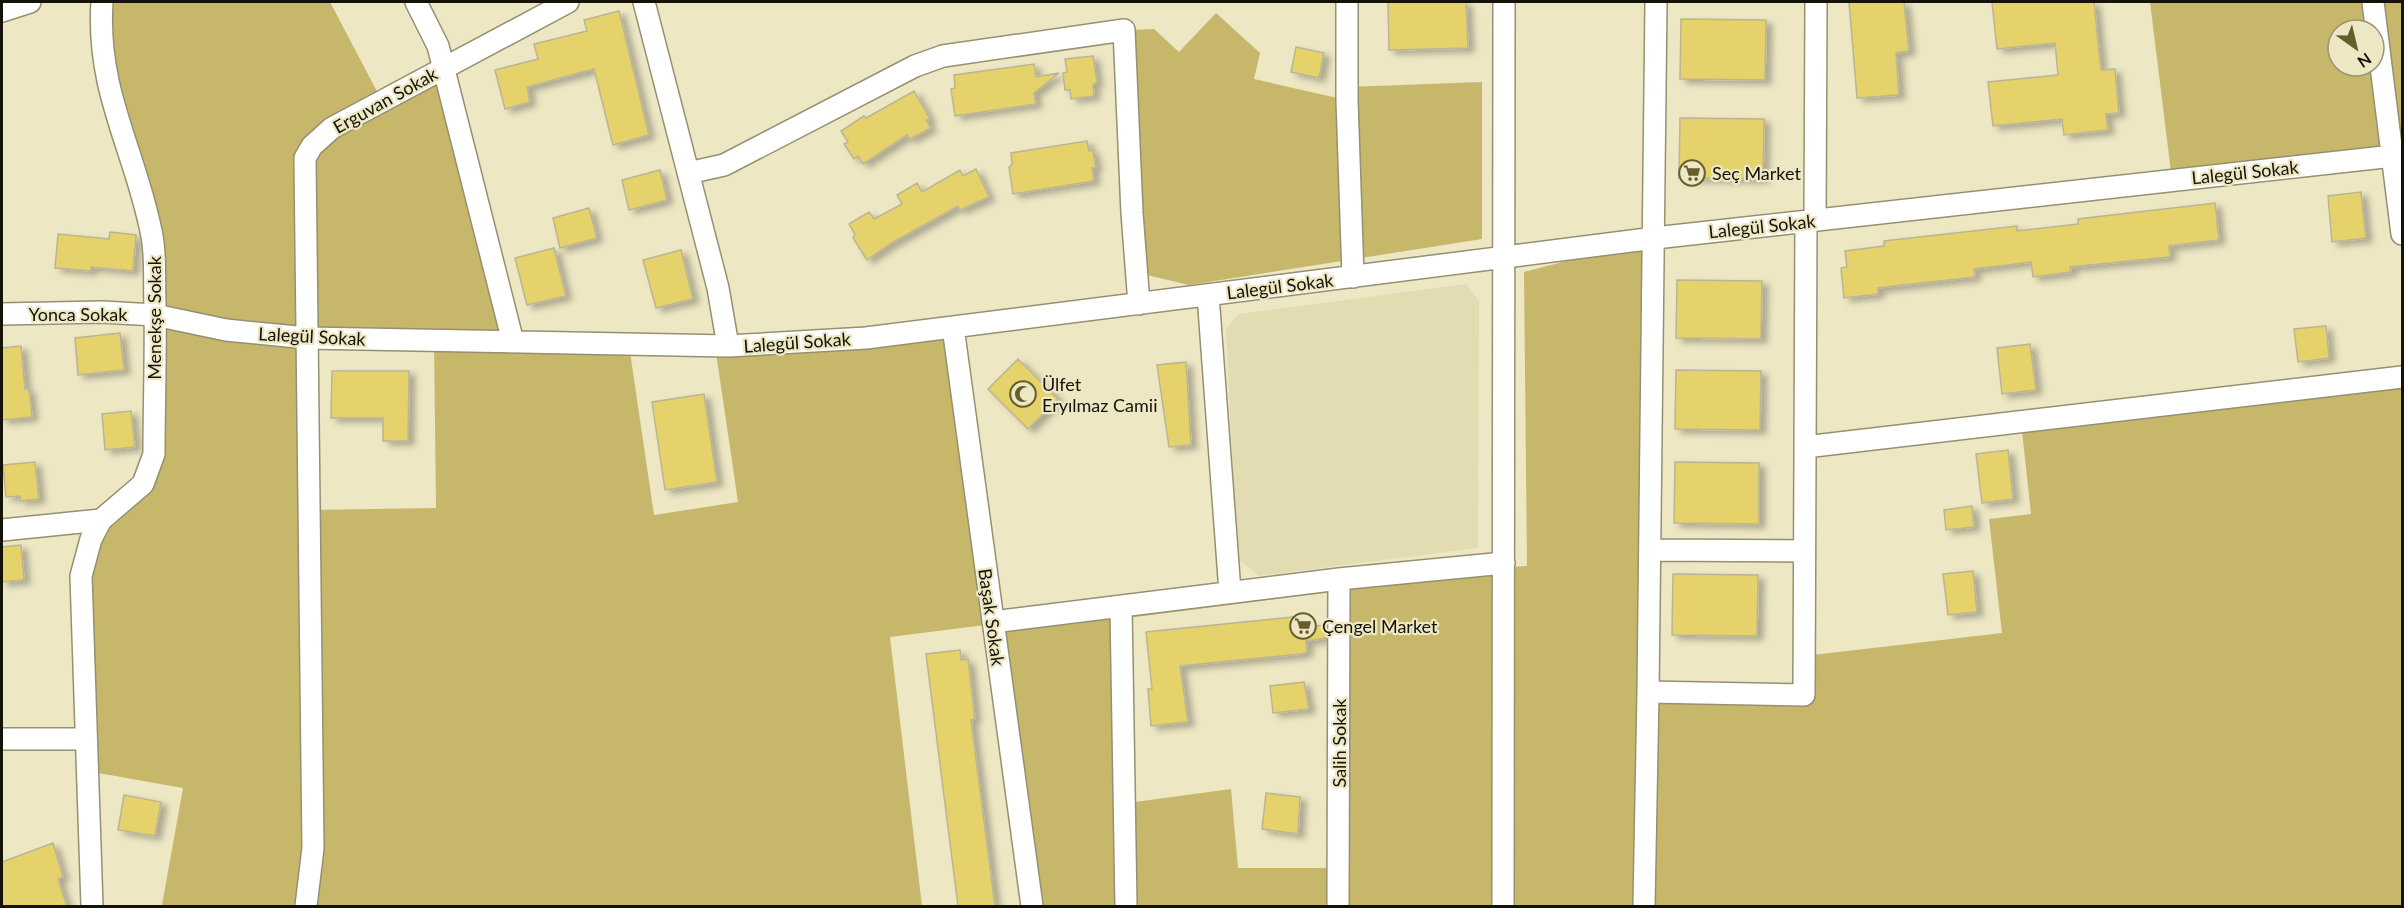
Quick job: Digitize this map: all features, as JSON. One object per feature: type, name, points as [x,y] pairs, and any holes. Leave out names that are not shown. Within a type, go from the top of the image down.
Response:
[{"type":"street","points":[[2,11],[30,2]]},
{"type":"street","name":"Menekşe Sokak","points":[[101,520],[133,495],[150,471],[154,454],[155,315],[152,238],[104,67],[101,47],[102,2]]},
{"type":"street","points":[[416,2],[438,46],[513,342]]},
{"type":"street","name":"Erguvan Sokak","points":[[306,906],[312,848],[305,158],[312,146],[332,128],[568,2]]},
{"type":"street","points":[[644,2],[718,288],[728,346]]},
{"type":"street","points":[[1347,2],[1347,100],[1353,277]]},
{"type":"street","points":[[1503,906],[1504,2]]},
{"type":"street","points":[[1644,906],[1655,238],[1656,2]]},
{"type":"street","points":[[1648,692],[1804,695],[1805,447],[1816,2]]},
{"type":"street","points":[[2373,2],[2398,155],[2403,234]]},
{"type":"street","points":[[688,173],[724,165],[915,66],[943,56],[1124,30],[1132,213],[1139,304]]},
{"type":"street","name":"Lalegül Sokak","points":[[155,315],[226,330],[307,338],[728,346],[797,344],[953,327],[1655,238],[2398,155]]},
{"type":"street","points":[[1208,295],[1230,592]]},
{"type":"street","name":"Yonca Sokak","points":[[2,314],[102,312],[155,315]]},
{"type":"street","name":"Başak Sokak","points":[[953,327],[1032,906]]},
{"type":"street","points":[[1805,447],[2403,377]]},
{"type":"street","points":[[2,530],[101,520]]},
{"type":"street","points":[[92,906],[81,576],[91,539],[101,520]]},
{"type":"street","points":[[1650,550],[1804,551]]},
{"type":"street","points":[[993,622],[1338,579],[1504,563]]},
{"type":"street","name":"Salih Sokak","points":[[1338,579],[1338,906]]},
{"type":"street","points":[[1121,606],[1126,906]]},
{"type":"street","points":[[2,738],[86,739]]},
{"type":"shaded area","points":[[102,2],[330,2],[382,101],[444,67],[513,342],[629,345],[654,515],[738,502],[715,346],[953,327],[979,603],[993,622],[1339,579],[1527,566],[1524,272],[1655,238],[1648,692],[1803,695],[1804,656],[2002,633],[1989,519],[2031,514],[2021,422],[2402,377],[2402,906],[1032,906],[985,625],[890,637],[922,906],[162,905],[183,788],[87,771],[85,556],[143,484],[155,315],[138,181]],"holes":[[[307,338],[434,341],[436,508],[309,510]],[[1340,591],[1339,868],[1238,868],[1231,789],[1135,802],[1127,618]]]},
{"type":"shaded area","points":[[2150,2],[2402,2],[2402,234],[2393,156],[2172,180]]},
{"type":"shaded area","points":[[1216,13],[1260,53],[1254,79],[1346,100],[1347,87],[1482,82],[1482,239],[1189,285],[1147,275],[1132,213],[1124,30],[1154,29],[1179,52]]},
{"type":"shaded area","points":[[1466,284],[1479,301],[1478,548],[1259,576],[1237,558],[1226,329],[1239,314]]},
{"type":"building","points":[[1388,2],[1466,2],[1468,48],[1389,50]]},
{"type":"building","points":[[1849,2],[1904,2],[1909,51],[1896,53],[1899,95],[1857,98]]},
{"type":"building","points":[[1992,2],[2094,2],[2101,70],[2115,69],[2119,113],[2106,114],[2108,130],[2064,135],[2062,119],[1993,126],[1988,82],[2058,75],[2055,43],[1997,49]]},
{"type":"building","points":[[619,11],[649,135],[613,145],[594,69],[527,87],[530,102],[505,109],[495,70],[538,59],[534,44],[587,31],[584,20]]},
{"type":"building","points":[[1681,19],[1766,20],[1765,80],[1680,79]]},
{"type":"building","points":[[1296,47],[1324,53],[1319,78],[1291,72]]},
{"type":"building","points":[[1093,56],[1097,82],[1093,85],[1094,96],[1071,99],[1070,90],[1065,90],[1063,73],[1067,72],[1065,59]]},
{"type":"building","points":[[1034,64],[1036,77],[1059,73],[1034,93],[1036,104],[955,116],[951,89],[955,88],[954,75]]},
{"type":"building","points":[[914,91],[930,119],[926,120],[931,128],[910,139],[907,135],[863,164],[858,156],[854,159],[844,144],[848,142],[841,131],[864,116],[866,118]]},
{"type":"building","points":[[1680,118],[1764,119],[1763,179],[1679,178]]},
{"type":"building","points":[[1087,141],[1089,151],[1093,150],[1096,168],[1092,168],[1094,181],[1013,194],[1009,167],[1012,164],[1011,153]]},
{"type":"building","points":[[976,169],[989,197],[960,210],[958,206],[890,244],[867,260],[853,238],[855,234],[849,224],[869,212],[874,219],[902,204],[897,195],[917,183],[922,192],[960,170],[963,176]]},
{"type":"building","points":[[660,170],[667,200],[629,210],[622,180]]},
{"type":"building","points":[[2361,192],[2366,238],[2332,242],[2328,196]]},
{"type":"building","points":[[2215,203],[2219,240],[2169,246],[2170,257],[2070,267],[2071,272],[2033,277],[2031,262],[1974,269],[1975,277],[1878,288],[1878,294],[1844,298],[1841,268],[1847,267],[1845,251],[1884,246],[1884,241],[2017,226],[2017,231],[2078,224],[2078,219]]},
{"type":"building","points":[[589,208],[597,238],[560,248],[553,218]]},
{"type":"building","points":[[110,232],[136,235],[133,271],[91,267],[91,271],[55,268],[58,234],[109,239]]},
{"type":"building","points":[[554,248],[566,296],[527,305],[515,258]]},
{"type":"building","points":[[681,250],[693,299],[656,308],[643,260]]},
{"type":"building","points":[[1677,280],[1762,281],[1761,339],[1676,338]]},
{"type":"building","points":[[2326,326],[2329,358],[2298,362],[2294,329]]},
{"type":"building","points":[[120,333],[124,370],[78,375],[75,338]]},
{"type":"building","points":[[2030,344],[2036,390],[2002,394],[1997,348]]},
{"type":"building","points":[[21,346],[25,389],[29,389],[32,417],[2,420],[2,348]]},
{"type":"building","name":"Ülfet Eryılmaz Camii","points":[[1018,359],[1058,399],[1028,429],[988,389]]},
{"type":"building","points":[[1186,362],[1191,445],[1169,447],[1157,365]]},
{"type":"building","points":[[1676,370],[1761,371],[1760,430],[1675,429]]},
{"type":"building","points":[[332,371],[409,371],[408,441],[383,441],[383,418],[331,418]]},
{"type":"building","points":[[704,394],[717,482],[665,490],[652,402]]},
{"type":"building","points":[[131,411],[135,447],[105,450],[102,414]]},
{"type":"building","points":[[2008,450],[2013,499],[1982,503],[1976,454]]},
{"type":"building","points":[[35,462],[39,499],[20,501],[20,496],[6,497],[3,465]]},
{"type":"building","points":[[1675,462],[1759,463],[1759,524],[1674,523]]},
{"type":"building","points":[[1972,506],[1974,527],[1946,530],[1944,510]]},
{"type":"building","points":[[21,545],[24,580],[2,582],[2,547]]},
{"type":"building","points":[[1973,571],[1977,612],[1948,615],[1943,574]]},
{"type":"building","points":[[1673,574],[1758,575],[1757,636],[1672,635]]},
{"type":"building","points":[[1302,616],[1302,627],[1326,625],[1326,638],[1306,641],[1307,652],[1301,654],[1180,666],[1188,722],[1151,726],[1148,689],[1152,689],[1146,632]]},
{"type":"building","points":[[960,650],[961,660],[968,659],[975,719],[971,720],[995,906],[958,906],[926,654]]},
{"type":"building","points":[[1304,682],[1309,709],[1273,713],[1270,686]]},
{"type":"building","points":[[1266,793],[1300,797],[1298,834],[1262,829]]},
{"type":"building","points":[[124,795],[161,802],[155,836],[118,830]]},
{"type":"building","points":[[53,843],[63,877],[58,879],[67,906],[2,906],[2,862]]},
{"type":"place","name":"Seç Market","points":[[1692,173]]},
{"type":"place","name":"Ülfet Eryılmaz Camii","points":[[1023,394]]},
{"type":"place","name":"Çengel Market","points":[[1303,626]]}]
